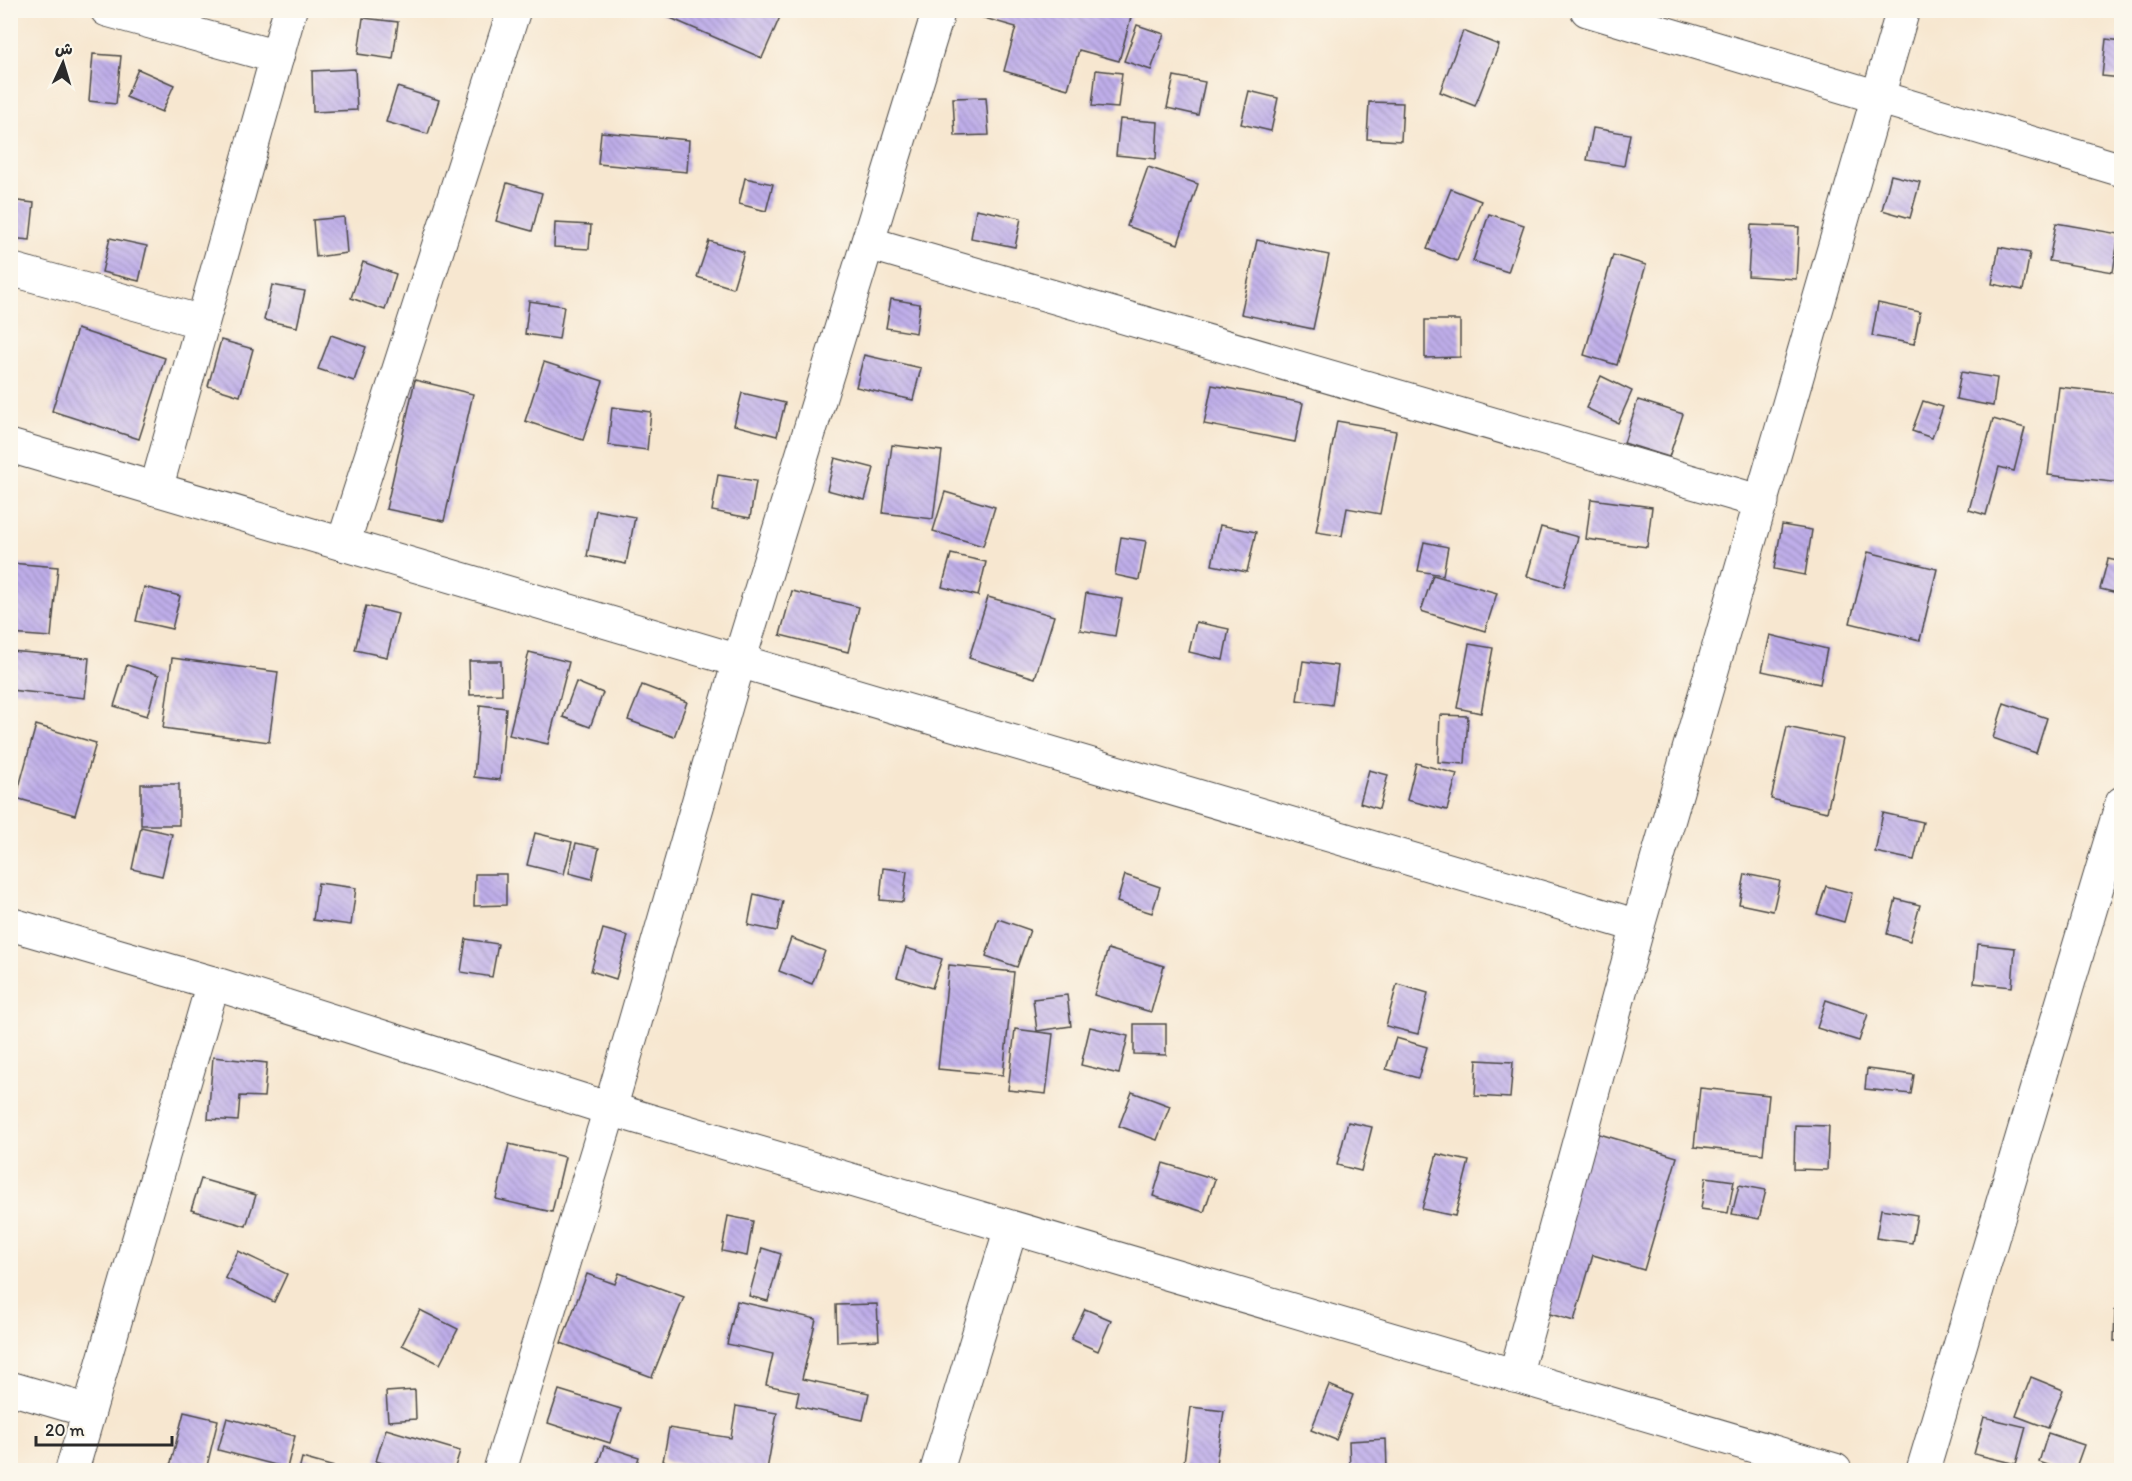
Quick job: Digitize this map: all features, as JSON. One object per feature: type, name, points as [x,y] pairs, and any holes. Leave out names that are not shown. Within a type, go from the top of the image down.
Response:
[{"type":"street","points":[[107,10],[277,57]]},
{"type":"street","points":[[156,489],[290,10]]},
{"type":"street","points":[[343,544],[514,10]]},
{"type":"street","points":[[500,1470],[610,1109],[739,661],[939,10]]},
{"type":"street","points":[[1587,10],[2121,170]]},
{"type":"street","points":[[1515,1376],[1638,926],[1903,10]]},
{"type":"street","points":[[868,243],[1762,502]]},
{"type":"street","points":[[10,269],[202,322]]},
{"type":"street","points":[[10,446],[1638,926]]},
{"type":"street","points":[[1923,1470],[2121,803]]},
{"type":"street","points":[[10,924],[213,983],[610,1109],[1835,1470]]},
{"type":"street","points":[[72,1470],[213,983]]},
{"type":"street","points":[[937,1470],[1011,1228]]},
{"type":"street","points":[[10,1388],[89,1411]]},
{"type":"building","points":[[427,10],[452,10],[449,18]]},
{"type":"building","points":[[652,10],[783,10],[762,58]]},
{"type":"building","points":[[964,10],[1133,10],[1119,61],[1079,50],[1068,89],[1004,71],[1016,27],[963,12]]},
{"type":"building","points":[[363,18],[398,22],[393,59],[358,54]]},
{"type":"building","points":[[1137,25],[1164,34],[1151,70],[1124,61]]},
{"type":"building","points":[[1463,31],[1499,45],[1475,106],[1440,92]]},
{"type":"building","points":[[2106,39],[2122,41],[2122,78],[2102,76]]},
{"type":"building","points":[[93,54],[121,56],[116,104],[89,101]]},
{"type":"building","points":[[138,69],[174,85],[162,112],[126,97]]},
{"type":"building","points":[[355,69],[357,110],[313,112],[312,71]]},
{"type":"building","points":[[1096,70],[1122,73],[1118,108],[1092,106]]},
{"type":"building","points":[[1174,76],[1205,82],[1198,115],[1167,108]]},
{"type":"building","points":[[397,87],[439,100],[428,134],[386,122]]},
{"type":"building","points":[[1249,91],[1278,98],[1271,131],[1241,124]]},
{"type":"building","points":[[986,97],[989,135],[955,136],[953,98]]},
{"type":"building","points":[[1369,102],[1403,103],[1401,141],[1367,139]]},
{"type":"building","points":[[1120,119],[1158,122],[1156,159],[1116,155]]},
{"type":"building","points":[[1593,128],[1630,134],[1624,166],[1587,160]]},
{"type":"building","points":[[601,132],[689,140],[687,172],[598,164]]},
{"type":"building","points":[[1148,167],[1198,184],[1178,244],[1127,226]]},
{"type":"building","points":[[1891,175],[1920,182],[1910,218],[1882,210]]},
{"type":"building","points":[[745,178],[773,184],[766,211],[739,204]]},
{"type":"building","points":[[507,183],[542,193],[532,231],[496,221]]},
{"type":"building","points":[[1451,189],[1481,201],[1457,261],[1427,249]]},
{"type":"building","points":[[10,200],[34,203],[30,240],[10,238]]},
{"type":"building","points":[[976,209],[1021,218],[1015,247],[971,238]]},
{"type":"building","points":[[1489,214],[1524,225],[1508,272],[1473,261]]},
{"type":"building","points":[[344,217],[347,253],[316,257],[313,220]]},
{"type":"building","points":[[555,223],[591,225],[589,249],[554,247]]},
{"type":"building","points":[[2056,223],[2119,234],[2113,272],[2049,261]]},
{"type":"building","points":[[1751,225],[1799,227],[1796,279],[1748,276]]},
{"type":"building","points":[[110,238],[147,246],[139,281],[102,272]]},
{"type":"building","points":[[1257,240],[1329,255],[1313,329],[1241,314]]},
{"type":"building","points":[[709,241],[744,252],[733,288],[697,277]]},
{"type":"building","points":[[1999,247],[2030,253],[2023,290],[1992,284]]},
{"type":"building","points":[[1613,255],[1646,265],[1617,365],[1584,355]]},
{"type":"building","points":[[363,262],[396,274],[385,310],[351,298]]},
{"type":"building","points":[[272,285],[305,291],[297,327],[264,320]]},
{"type":"building","points":[[891,299],[920,304],[916,333],[886,328]]},
{"type":"building","points":[[529,301],[564,306],[559,339],[525,334]]},
{"type":"building","points":[[1878,303],[1920,312],[1914,344],[1872,336]]},
{"type":"building","points":[[1425,320],[1460,320],[1460,357],[1425,358]]},
{"type":"building","points":[[77,329],[165,358],[139,439],[52,411]]},
{"type":"building","points":[[331,335],[366,347],[354,381],[318,369]]},
{"type":"building","points":[[221,340],[253,349],[240,396],[208,386]]},
{"type":"building","points":[[864,355],[921,368],[913,400],[856,387]]},
{"type":"building","points":[[544,362],[603,381],[583,440],[525,421]]},
{"type":"building","points":[[1961,372],[1997,378],[1993,406],[1956,399]]},
{"type":"building","points":[[1601,376],[1632,391],[1618,423],[1586,408]]},
{"type":"building","points":[[415,380],[473,394],[444,521],[386,509]]},
{"type":"building","points":[[1212,385],[1303,403],[1295,442],[1204,424]]},
{"type":"building","points":[[2059,387],[2122,394],[2122,483],[2048,475]]},
{"type":"building","points":[[742,393],[785,403],[777,436],[734,425]]},
{"type":"building","points":[[1638,400],[1683,414],[1669,457],[1624,443]]},
{"type":"building","points":[[1923,401],[1943,407],[1932,438],[1912,431]]},
{"type":"building","points":[[612,407],[651,412],[647,450],[608,445]]},
{"type":"building","points":[[1993,419],[2025,428],[2014,471],[1999,467],[1986,515],[1969,510]]},
{"type":"building","points":[[1337,421],[1396,431],[1380,514],[1347,508],[1342,536],[1316,532]]},
{"type":"building","points":[[892,445],[942,451],[933,519],[883,513]]},
{"type":"building","points":[[835,458],[874,468],[865,500],[827,490]]},
{"type":"building","points":[[718,475],[756,481],[750,518],[712,511]]},
{"type":"building","points":[[945,492],[995,507],[983,546],[933,531]]},
{"type":"building","points":[[1591,499],[1652,507],[1647,547],[1586,539]]},
{"type":"building","points":[[596,510],[635,517],[626,564],[587,556]]},
{"type":"building","points":[[1220,525],[1256,532],[1247,572],[1212,565]]},
{"type":"building","points":[[1782,525],[1812,530],[1805,575],[1774,569]]},
{"type":"building","points":[[1541,527],[1578,537],[1564,587],[1527,576]]},
{"type":"building","points":[[1121,537],[1146,541],[1139,580],[1115,575]]},
{"type":"building","points":[[1424,542],[1448,547],[1443,575],[1418,571]]},
{"type":"building","points":[[1868,552],[1937,569],[1920,640],[1850,623]]},
{"type":"building","points":[[951,554],[986,562],[978,596],[942,587]]},
{"type":"building","points":[[2108,559],[2122,562],[2122,594],[2100,589]]},
{"type":"building","points":[[10,563],[58,567],[51,637],[10,634]]},
{"type":"building","points":[[1433,575],[1497,593],[1485,631],[1421,611]]},
{"type":"building","points":[[144,587],[180,596],[172,629],[136,621]]},
{"type":"building","points":[[792,591],[859,607],[848,652],[780,635]]},
{"type":"building","points":[[1086,593],[1122,599],[1115,636],[1080,630]]},
{"type":"building","points":[[988,597],[1054,616],[1035,678],[969,658]]},
{"type":"building","points":[[366,606],[398,614],[387,657],[355,650]]},
{"type":"building","points":[[1196,622],[1229,629],[1223,660],[1189,652]]},
{"type":"building","points":[[1770,635],[1827,649],[1820,684],[1762,671]]},
{"type":"building","points":[[1469,644],[1493,648],[1481,713],[1457,708]]},
{"type":"building","points":[[10,651],[89,658],[85,698],[10,690]]},
{"type":"building","points":[[529,652],[569,662],[548,744],[509,735]]},
{"type":"building","points":[[172,658],[278,672],[269,742],[163,728]]},
{"type":"building","points":[[469,661],[501,661],[502,694],[470,695]]},
{"type":"building","points":[[1303,661],[1338,666],[1332,705],[1297,700]]},
{"type":"building","points":[[127,665],[159,675],[147,716],[114,706]]},
{"type":"building","points":[[576,682],[603,693],[590,727],[563,717]]},
{"type":"building","points":[[642,685],[687,702],[674,737],[628,720]]},
{"type":"building","points":[[2004,703],[2047,718],[2036,753],[1993,738]]},
{"type":"building","points":[[480,705],[506,708],[500,780],[474,777]]},
{"type":"building","points":[[1440,715],[1468,716],[1465,764],[1438,762]]},
{"type":"building","points":[[36,725],[96,743],[75,815],[16,798]]},
{"type":"building","points":[[1787,727],[1843,739],[1827,812],[1771,799]]},
{"type":"building","points":[[1416,763],[1457,774],[1447,810],[1407,800]]},
{"type":"building","points":[[1369,770],[1388,775],[1379,809],[1360,803]]},
{"type":"building","points":[[141,784],[179,784],[179,825],[141,825]]},
{"type":"building","points":[[1883,813],[1923,822],[1914,860],[1875,852]]},
{"type":"building","points":[[141,827],[172,834],[162,876],[132,869]]},
{"type":"building","points":[[535,833],[572,842],[564,874],[527,865]]},
{"type":"building","points":[[576,843],[599,848],[592,879],[569,873]]},
{"type":"building","points":[[883,868],[907,871],[903,902],[880,900]]},
{"type":"building","points":[[475,874],[506,874],[506,905],[474,906]]},
{"type":"building","points":[[1745,874],[1780,881],[1773,911],[1739,904]]},
{"type":"building","points":[[1125,875],[1160,887],[1152,913],[1117,902]]},
{"type":"building","points":[[318,883],[356,888],[351,925],[313,920]]},
{"type":"building","points":[[1826,886],[1852,893],[1844,922],[1817,914]]},
{"type":"building","points":[[754,894],[783,901],[777,931],[748,925]]},
{"type":"building","points":[[1896,899],[1920,905],[1910,941],[1887,934]]},
{"type":"building","points":[[998,919],[1030,930],[1017,967],[986,956]]},
{"type":"building","points":[[603,929],[628,936],[616,979],[591,971]]},
{"type":"building","points":[[791,938],[825,951],[812,984],[779,971]]},
{"type":"building","points":[[466,939],[498,944],[492,977],[461,972]]},
{"type":"building","points":[[1978,944],[2015,948],[2012,987],[1974,983]]},
{"type":"building","points":[[906,948],[942,959],[932,988],[897,977]]},
{"type":"building","points":[[1108,949],[1164,966],[1151,1012],[1094,995]]},
{"type":"building","points":[[949,965],[1014,972],[1003,1075],[938,1069]]},
{"type":"building","points":[[1397,984],[1428,993],[1418,1034],[1386,1026]]},
{"type":"building","points":[[1067,995],[1071,1026],[1037,1031],[1033,999]]},
{"type":"building","points":[[1826,1000],[1868,1014],[1859,1041],[1817,1028]]},
{"type":"building","points":[[1134,1024],[1166,1024],[1166,1055],[1134,1054]]},
{"type":"building","points":[[1090,1027],[1128,1036],[1119,1074],[1081,1065]]},
{"type":"building","points":[[1015,1029],[1053,1034],[1046,1094],[1008,1090]]},
{"type":"building","points":[[1396,1038],[1427,1047],[1418,1078],[1386,1069]]},
{"type":"building","points":[[213,1057],[267,1063],[264,1097],[240,1096],[238,1121],[208,1119]]},
{"type":"building","points":[[1477,1060],[1513,1062],[1510,1098],[1475,1096]]},
{"type":"building","points":[[1867,1069],[1914,1075],[1911,1094],[1865,1089]]},
{"type":"building","points":[[1700,1088],[1769,1095],[1763,1154],[1694,1147]]},
{"type":"building","points":[[1132,1092],[1170,1106],[1157,1140],[1119,1126]]},
{"type":"building","points":[[10,1121],[15,1123],[11,1136],[10,1136]]},
{"type":"building","points":[[1348,1122],[1372,1127],[1361,1171],[1337,1165]]},
{"type":"building","points":[[1795,1125],[1829,1126],[1827,1170],[1794,1169]]},
{"type":"building","points":[[1586,1130],[1677,1157],[1644,1270],[1593,1255],[1574,1321],[1533,1309]]},
{"type":"building","points":[[509,1144],[565,1157],[552,1212],[496,1199]]},
{"type":"building","points":[[1437,1154],[1469,1161],[1455,1216],[1422,1209]]},
{"type":"building","points":[[1163,1163],[1215,1179],[1204,1212],[1153,1196]]},
{"type":"building","points":[[1706,1177],[1734,1181],[1728,1213],[1701,1209]]},
{"type":"building","points":[[201,1179],[256,1195],[246,1226],[191,1210]]},
{"type":"building","points":[[1739,1185],[1766,1190],[1759,1219],[1732,1214]]},
{"type":"building","points":[[1881,1209],[1917,1215],[1912,1243],[1876,1238]]},
{"type":"building","points":[[728,1216],[753,1221],[747,1256],[722,1251]]},
{"type":"building","points":[[762,1248],[781,1254],[768,1301],[749,1296]]},
{"type":"building","points":[[238,1251],[287,1274],[274,1302],[225,1278]]},
{"type":"building","points":[[619,1273],[684,1297],[652,1377],[561,1343],[587,1274],[615,1284]]},
{"type":"building","points":[[737,1301],[816,1319],[802,1379],[869,1393],[863,1420],[796,1406],[799,1392],[766,1385],[773,1354],[727,1344]]},
{"type":"building","points":[[877,1304],[879,1340],[837,1342],[836,1305]]},
{"type":"building","points":[[1085,1309],[1111,1320],[1098,1351],[1071,1339]]},
{"type":"building","points":[[2115,1309],[2122,1309],[2122,1341],[2114,1341]]},
{"type":"building","points":[[420,1310],[458,1329],[440,1364],[402,1345]]},
{"type":"building","points":[[2031,1377],[2063,1390],[2048,1428],[2016,1416]]},
{"type":"building","points":[[1329,1385],[1353,1395],[1336,1440],[1311,1430]]},
{"type":"building","points":[[415,1390],[416,1419],[388,1421],[386,1392]]},
{"type":"building","points":[[559,1390],[621,1409],[610,1443],[548,1423]]},
{"type":"building","points":[[736,1406],[777,1413],[767,1470],[718,1470],[663,1461],[669,1428],[731,1438]]},
{"type":"building","points":[[1191,1407],[1224,1411],[1215,1470],[1183,1470]]},
{"type":"building","points":[[184,1412],[218,1420],[206,1470],[169,1470]]},
{"type":"building","points":[[1984,1417],[2026,1427],[2016,1464],[1974,1454]]},
{"type":"building","points":[[227,1418],[295,1436],[287,1468],[218,1450]]},
{"type":"building","points":[[386,1429],[460,1451],[454,1470],[405,1470],[376,1461]]},
{"type":"building","points":[[2048,1433],[2084,1445],[2075,1470],[2063,1470],[2039,1462]]},
{"type":"building","points":[[1386,1439],[1387,1470],[1350,1470],[1349,1441]]},
{"type":"building","points":[[604,1446],[639,1457],[635,1470],[596,1470]]},
{"type":"building","points":[[302,1458],[345,1470],[299,1470]]}]
